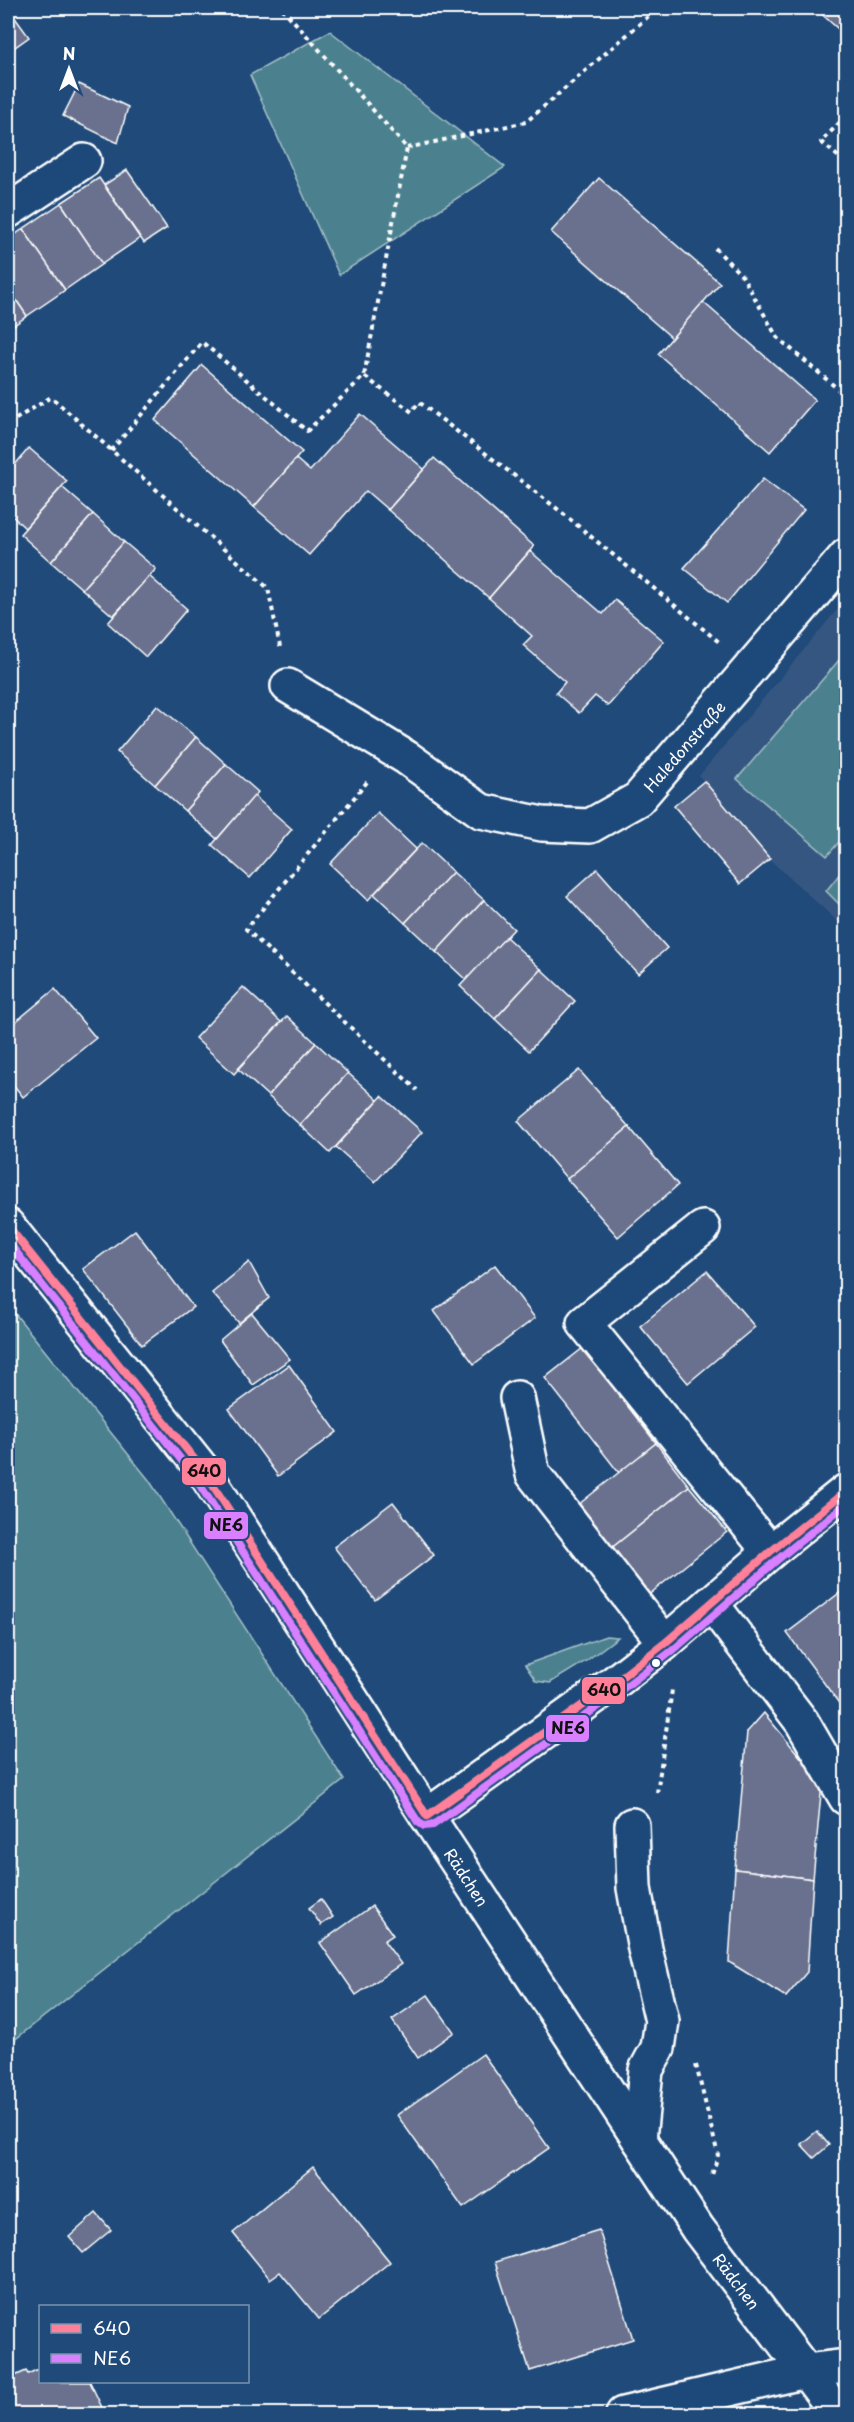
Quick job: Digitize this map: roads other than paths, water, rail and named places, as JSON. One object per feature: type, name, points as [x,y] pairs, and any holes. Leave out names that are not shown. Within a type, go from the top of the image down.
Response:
[{"type":"street","points":[[8,211],[84,161]]},
{"type":"street","name":"Haledonstraße","points":[[288,686],[393,750],[481,811],[542,824],[590,826],[638,799],[846,556]]},
{"type":"street","name":"Rädchen","points":[[8,1226],[203,1470],[698,2229],[838,2415]]},
{"type":"street","points":[[703,1228],[584,1323],[770,1552]]},
{"type":"street","points":[[517,1398],[534,1474],[665,1643]]},
{"type":"street","points":[[427,1816],[615,1682],[665,1643],[770,1552],[846,1491]]},
{"type":"street","points":[[711,1603],[802,1722],[846,1798]]},
{"type":"street","points":[[632,1824],[634,1888],[645,1949],[662,2021],[658,2048],[646,2070],[639,2139]]},
{"type":"street","points":[[623,2415],[806,2372],[846,2366]]}]
